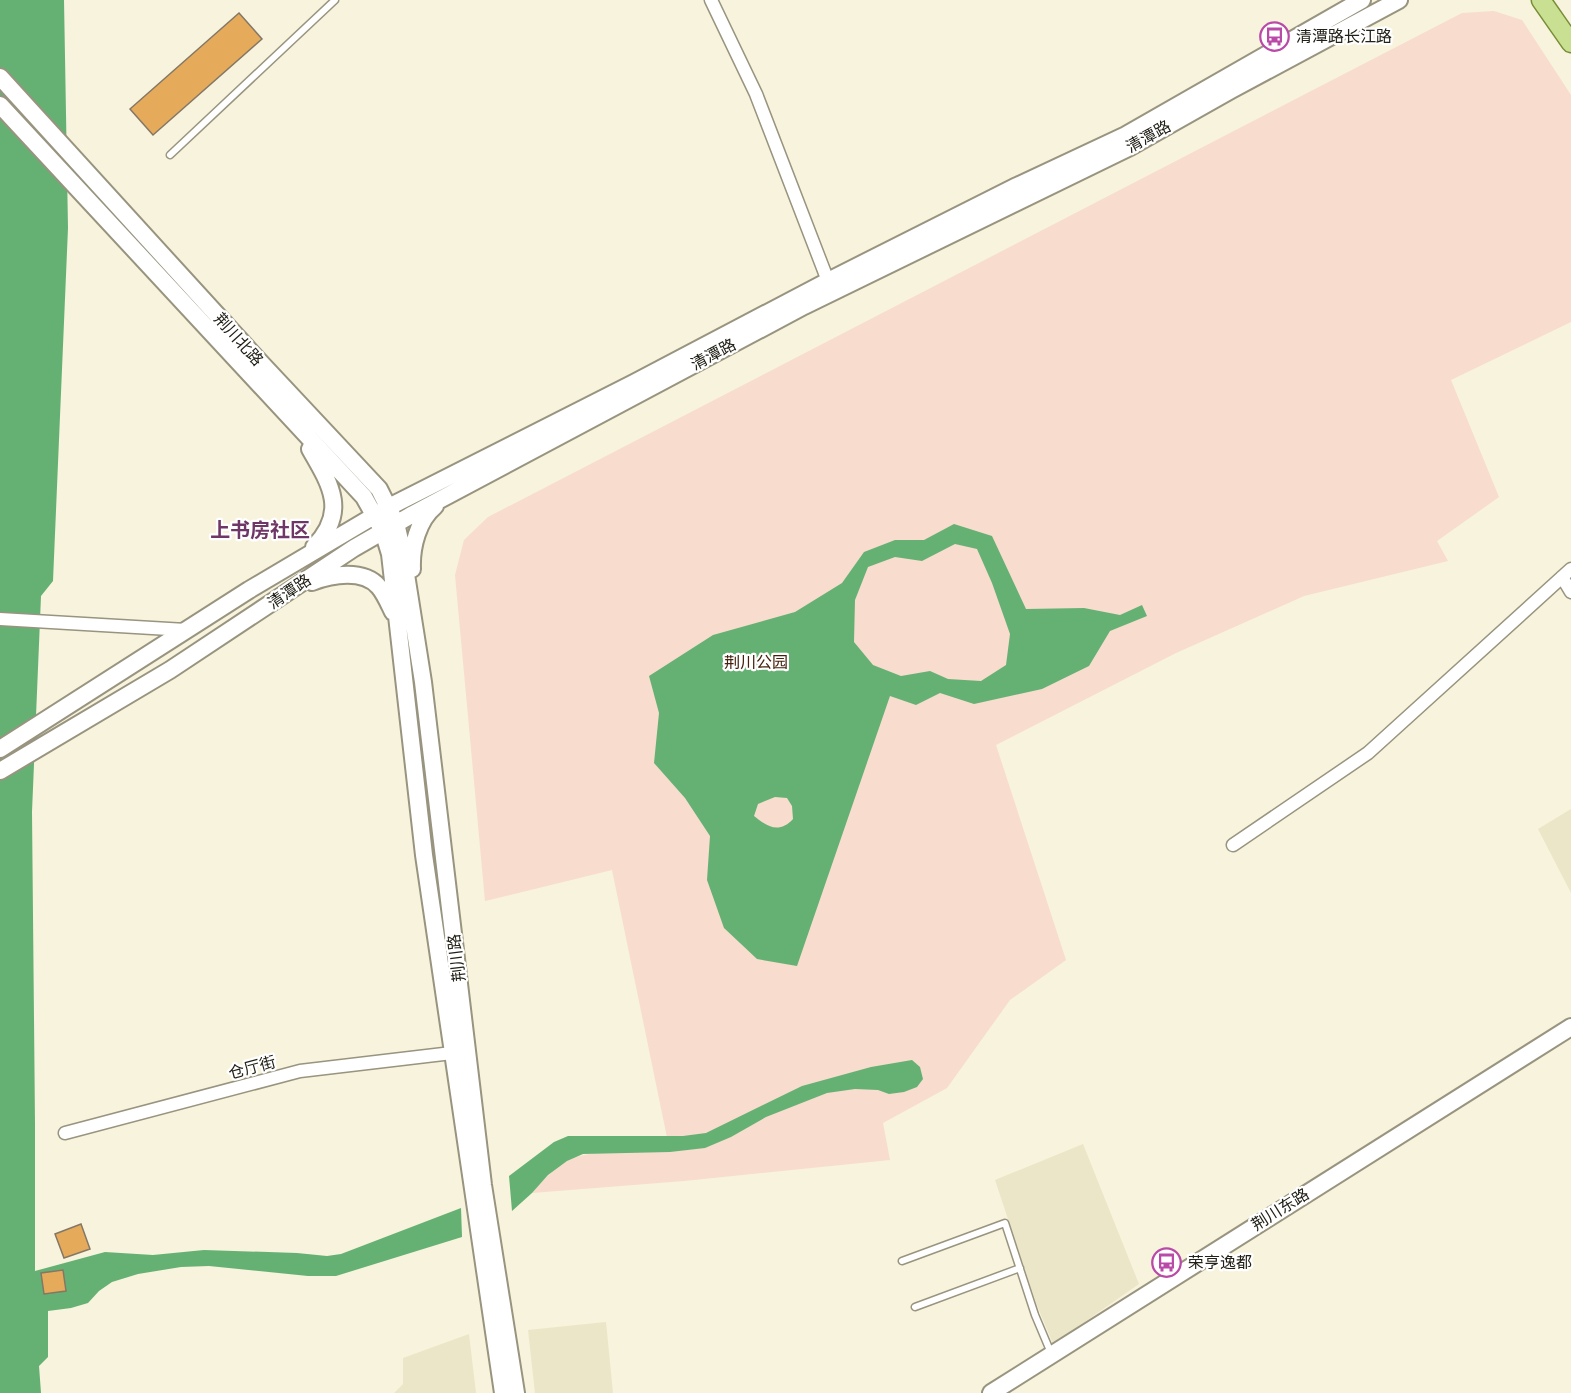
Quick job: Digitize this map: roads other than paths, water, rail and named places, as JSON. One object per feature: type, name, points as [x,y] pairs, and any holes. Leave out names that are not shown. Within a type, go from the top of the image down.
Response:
[{"type":"main road","name":"清潭路","points":[[0,749],[186,630],[382,511],[828,281],[1017,186],[1126,135],[1362,0]]},
{"type":"main road","name":"清潭路","points":[[0,771],[46,741],[170,670],[354,548],[449,494],[804,306],[1130,147],[1399,0]]},
{"type":"main road","points":[[1541,0],[1571,43]]},
{"type":"main road","name":"荆川北路","points":[[0,77],[379,489],[382,511],[390,527]]},
{"type":"main road","name":"荆川北路","points":[[0,105],[364,497],[382,511]]},
{"type":"main road","points":[[292,420],[334,496],[333,517],[324,537],[304,557]]},
{"type":"main road","points":[[406,623],[411,556],[420,526],[430,510],[449,494]]},
{"type":"main road","name":"荆川路","points":[[390,527],[402,549],[424,855],[503,1393]]},
{"type":"main road","points":[[291,589],[325,577],[359,575],[378,585],[388,603],[406,623]]},
{"type":"main road","name":"荆川路","points":[[406,623],[423,682],[483,1185],[516,1393]]},
{"type":"main road","name":"荆川东路","points":[[991,1393],[1571,1027]]},
{"type":"street","points":[[711,0],[756,94],[828,281]]},
{"type":"street","points":[[1567,573],[1571,592]]},
{"type":"street","points":[[1233,845],[1368,753],[1567,573]]},
{"type":"street","points":[[0,619],[186,630]]},
{"type":"street","name":"仓厅街","points":[[64,1133],[300,1071],[452,1053]]},
{"type":"lane","points":[[170,155],[335,0]]},
{"type":"lane","points":[[902,1261],[1005,1223],[1035,1315],[1052,1355]]},
{"type":"lane","points":[[915,1307],[1020,1268]]},
{"type":"place","name":"清潭路长江路","points":[[1275,36]]},
{"type":"place","name":"荣亨逸都","points":[[1167,1262]]},
{"type":"district","name":"上书房社区","points":[[260,530]]},
{"type":"park label","name":"荆川公园","points":[[756,662]]}]
